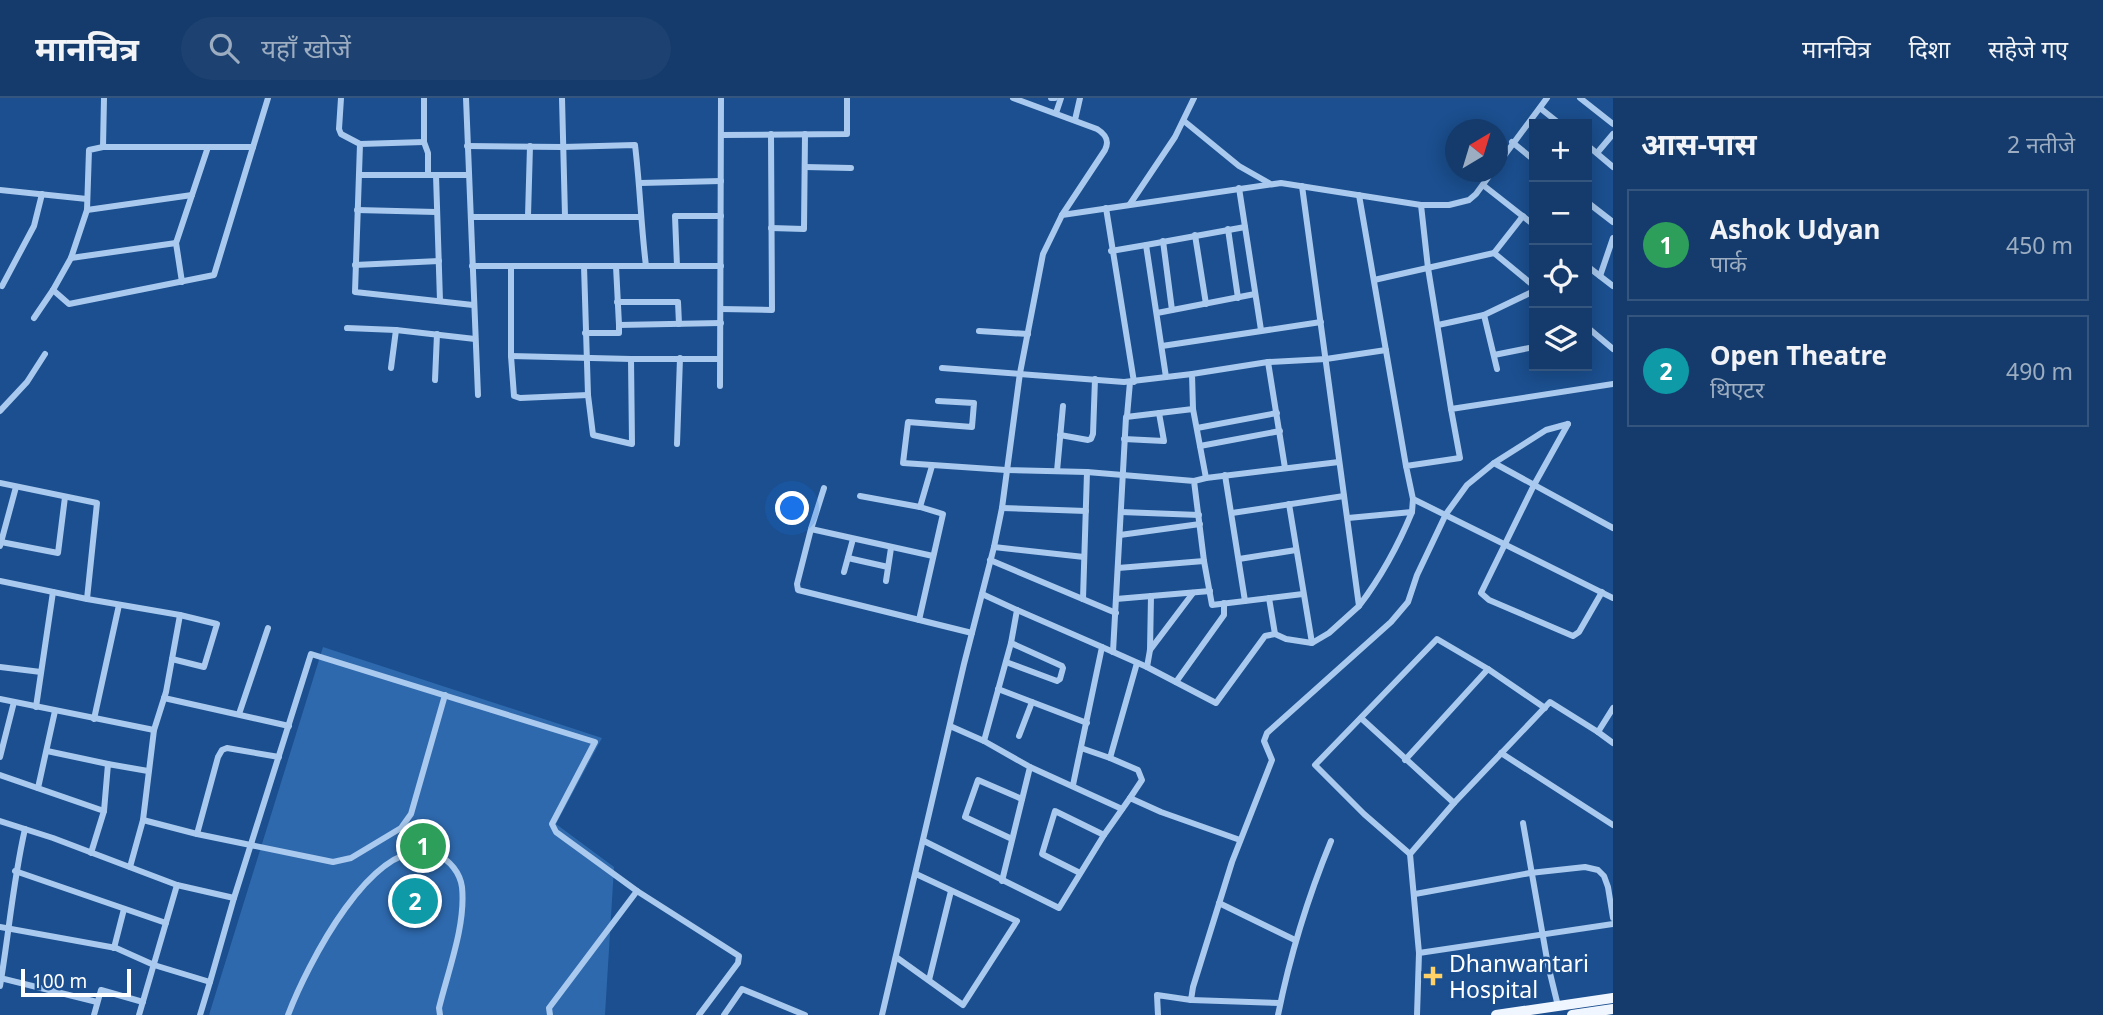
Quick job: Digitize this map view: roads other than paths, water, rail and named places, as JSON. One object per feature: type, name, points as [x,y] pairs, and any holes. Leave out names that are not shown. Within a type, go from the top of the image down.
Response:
[{"type":"main road","points":[[1496,1015],[1557,1001],[1572,1004],[1613,998]]},
{"type":"main road","points":[[1573,1015],[1613,1009]]},
{"type":"street","points":[[103,147],[104,98]]},
{"type":"street","points":[[53,290],[69,304],[215,275],[268,98]]},
{"type":"street","points":[[341,98],[341,134],[360,144],[424,142]]},
{"type":"street","points":[[424,98],[424,142],[432,175],[436,212],[440,301]]},
{"type":"street","points":[[466,98],[478,395]]},
{"type":"street","points":[[562,98],[565,216]]},
{"type":"street","points":[[720,386],[721,98]]},
{"type":"street","points":[[721,135],[847,134],[847,98]]},
{"type":"street","points":[[882,1015],[994,547],[1002,508],[1020,373],[1043,254],[1062,215],[1108,144],[1102,132],[1013,98]]},
{"type":"street","points":[[1056,113],[1061,98]]},
{"type":"street","points":[[1074,120],[1080,98]]},
{"type":"street","points":[[1130,205],[1184,121],[1194,98]]},
{"type":"street","points":[[1508,148],[1546,98]]},
{"type":"street","points":[[1580,98],[1613,124]]},
{"type":"street","points":[[1540,108],[1554,119]]},
{"type":"street","points":[[1184,121],[1238,166],[1270,184]]},
{"type":"street","points":[[721,309],[772,310],[771,134]]},
{"type":"street","points":[[771,228],[804,229],[805,134]]},
{"type":"street","points":[[1597,153],[1613,134]]},
{"type":"street","points":[[1512,142],[1529,156]]},
{"type":"street","points":[[360,144],[355,292],[473,305]]},
{"type":"street","points":[[467,146],[635,145],[646,266]]},
{"type":"street","points":[[528,216],[530,146]]},
{"type":"street","points":[[34,318],[71,258],[87,210],[89,150],[103,147],[253,147]]},
{"type":"street","points":[[181,282],[176,243],[208,147]]},
{"type":"street","points":[[1592,149],[1613,167]]},
{"type":"street","points":[[805,167],[851,169]]},
{"type":"street","points":[[359,175],[468,174]]},
{"type":"street","points":[[639,183],[721,181]]},
{"type":"street","points":[[1062,215],[1282,183],[1421,205],[1459,204],[1469,200],[1485,182]]},
{"type":"street","points":[[1483,185],[1529,221]]},
{"type":"street","points":[[1302,186],[1359,606]]},
{"type":"street","points":[[1238,188],[1261,330]]},
{"type":"street","points":[[0,190],[87,199]]},
{"type":"street","points":[[2,286],[34,226],[42,194]]},
{"type":"street","points":[[87,210],[192,195]]},
{"type":"street","points":[[982,594],[1147,667],[1216,703],[1265,636],[1275,634],[1286,639],[1312,643],[1329,633],[1359,606],[1401,538],[1412,512],[1413,499],[1359,195]]},
{"type":"street","points":[[1406,466],[1460,458],[1428,268],[1421,205]]},
{"type":"street","points":[[1592,206],[1613,222]]},
{"type":"street","points":[[1106,208],[1132,382],[1125,419],[1121,475],[1113,652]]},
{"type":"street","points":[[357,209],[436,212]]},
{"type":"street","points":[[677,266],[675,216],[720,216]]},
{"type":"street","points":[[1374,280],[1493,253],[1523,216]]},
{"type":"street","points":[[471,217],[640,217]]},
{"type":"street","points":[[1111,251],[1245,227]]},
{"type":"street","points":[[1228,229],[1238,298]]},
{"type":"street","points":[[1195,235],[1206,304]]},
{"type":"street","points":[[1600,276],[1613,238]]},
{"type":"street","points":[[1163,241],[1172,310]]},
{"type":"street","points":[[71,258],[176,243]]},
{"type":"street","points":[[1146,245],[1166,377]]},
{"type":"street","points":[[1493,253],[1529,284]]},
{"type":"street","points":[[355,265],[439,261]]},
{"type":"street","points":[[472,266],[721,266]]},
{"type":"street","points":[[510,266],[514,396],[588,396]]},
{"type":"street","points":[[584,266],[588,396],[593,435],[632,444],[631,359]]},
{"type":"street","points":[[585,333],[619,333],[616,266]]},
{"type":"street","points":[[1592,270],[1613,286]]},
{"type":"street","points":[[1438,325],[1484,315],[1529,291]]},
{"type":"street","points":[[1157,313],[1255,294]]},
{"type":"street","points":[[617,302],[678,302],[679,324]]},
{"type":"street","points":[[1484,315],[1497,369]]},
{"type":"street","points":[[1162,346],[1321,322]]},
{"type":"street","points":[[619,325],[720,323]]},
{"type":"street","points":[[347,328],[396,330],[475,339]]},
{"type":"street","points":[[391,368],[396,330]]},
{"type":"street","points":[[979,331],[1028,334]]},
{"type":"street","points":[[1592,331],[1613,349]]},
{"type":"street","points":[[435,380],[437,334]]},
{"type":"street","points":[[1592,336],[1597,335]]},
{"type":"street","points":[[1494,355],[1529,348]]},
{"type":"street","points":[[942,368],[1132,382],[1268,362],[1326,359],[1387,350]]},
{"type":"street","points":[[0,411],[27,382],[45,354]]},
{"type":"street","points":[[511,356],[720,359]]},
{"type":"street","points":[[677,444],[680,358]]},
{"type":"street","points":[[1268,362],[1285,468]]},
{"type":"street","points":[[1192,374],[1193,409],[1206,478]]},
{"type":"street","points":[[1060,435],[1091,439],[1095,379]]},
{"type":"street","points":[[1451,409],[1613,384]]},
{"type":"street","points":[[938,401],[974,403],[972,427],[908,422],[903,463],[1087,472],[1194,481],[1339,462]]},
{"type":"street","points":[[1058,471],[1063,406]]},
{"type":"street","points":[[1127,416],[1193,409]]},
{"type":"street","points":[[1124,439],[1164,441],[1159,413]]},
{"type":"street","points":[[1197,428],[1276,413]]},
{"type":"street","points":[[1191,1000],[1240,840],[1272,760],[1264,741],[1267,733],[1391,622],[1408,602],[1444,514],[1467,485],[1494,463],[1546,429],[1568,424],[1534,485],[1481,593],[1489,600],[1573,636],[1579,632],[1602,592]]},
{"type":"street","points":[[1200,446],[1280,431]]},
{"type":"street","points":[[1494,463],[1613,528]]},
{"type":"street","points":[[920,507],[932,466]]},
{"type":"street","points":[[1083,599],[1087,472]]},
{"type":"street","points":[[1225,475],[1245,601]]},
{"type":"street","points":[[1194,481],[1212,605],[1303,594]]},
{"type":"street","points":[[0,483],[97,503],[88,599]]},
{"type":"street","points":[[16,487],[0,544],[58,553],[65,497]]},
{"type":"street","points":[[824,488],[797,584],[799,590],[972,633]]},
{"type":"street","points":[[860,496],[943,514],[919,620]]},
{"type":"street","points":[[1232,513],[1344,496]]},
{"type":"street","points":[[1413,499],[1613,598]]},
{"type":"street","points":[[1289,504],[1312,643]]},
{"type":"street","points":[[1002,508],[1086,511]]},
{"type":"street","points":[[1121,512],[1199,515]]},
{"type":"street","points":[[1348,518],[1412,512]]},
{"type":"street","points":[[1119,535],[1200,524]]},
{"type":"street","points":[[811,529],[933,556]]},
{"type":"street","points":[[844,572],[853,539]]},
{"type":"street","points":[[994,547],[1084,557]]},
{"type":"street","points":[[886,581],[891,548]]},
{"type":"street","points":[[1239,559],[1296,550]]},
{"type":"street","points":[[848,558],[888,567]]},
{"type":"street","points":[[990,560],[1116,613]]},
{"type":"street","points":[[1118,568],[1204,561]]},
{"type":"street","points":[[0,581],[217,624],[204,667],[172,659]]},
{"type":"street","points":[[36,707],[53,592]]},
{"type":"street","points":[[1116,598],[1210,592]]},
{"type":"street","points":[[1150,650],[1193,593]]},
{"type":"street","points":[[1147,667],[1151,596]]},
{"type":"street","points":[[1269,598],[1275,634]]},
{"type":"street","points":[[1176,682],[1224,614],[1224,603]]},
{"type":"street","points":[[94,719],[118,605]]},
{"type":"street","points":[[984,741],[1011,643],[1017,610]]},
{"type":"street","points":[[130,867],[143,820],[155,730],[180,615]]},
{"type":"street","points":[[239,714],[268,628]]},
{"type":"street","points":[[1418,1015],[1419,953],[1410,854],[1364,814],[1315,765],[1437,639],[1488,669],[1545,708]]},
{"type":"street","points":[[1006,662],[1060,680],[1062,666],[1011,643]]},
{"type":"street","points":[[1073,785],[1102,647]]},
{"type":"street","points":[[200,1015],[311,654],[595,742],[552,824],[556,832],[637,891],[739,956],[738,963],[699,1015]]},
{"type":"street","points":[[1111,758],[1138,663]]},
{"type":"street","points":[[0,667],[41,672]]},
{"type":"street","points":[[1405,760],[1488,669]]},
{"type":"street","points":[[998,689],[1087,723]]},
{"type":"street","points":[[143,820],[251,846],[333,862],[342,861],[401,828],[411,814],[444,695]]},
{"type":"street","points":[[164,698],[289,726]]},
{"type":"street","points":[[0,699],[155,730]]},
{"type":"street","points":[[0,757],[14,702]]},
{"type":"street","points":[[1019,736],[1032,702]]},
{"type":"street","points":[[1410,854],[1454,803],[1550,702],[1613,743]]},
{"type":"street","points":[[1598,732],[1613,708]]},
{"type":"street","points":[[38,788],[55,711]]},
{"type":"street","points":[[1361,718],[1454,803]]},
{"type":"street","points":[[950,726],[984,741],[1030,767],[1122,809]]},
{"type":"street","points":[[197,834],[222,750],[228,748],[279,757]]},
{"type":"street","points":[[923,841],[1059,908],[1142,780],[1138,770],[1081,748]]},
{"type":"street","points":[[47,751],[148,771]]},
{"type":"street","points":[[1501,753],[1613,825]]},
{"type":"street","points":[[91,853],[103,810],[108,764]]},
{"type":"street","points":[[1002,880],[1030,767]]},
{"type":"street","points":[[0,775],[103,810]]},
{"type":"street","points":[[1012,839],[965,817],[978,780],[1022,799]]},
{"type":"street","points":[[1130,798],[1240,840]]},
{"type":"street","points":[[1080,873],[1042,854],[1055,811],[1104,835]]},
{"type":"street","points":[[0,821],[177,885],[234,898]]},
{"type":"street","points":[[1523,823],[1557,1001]]},
{"type":"street","points":[[25,829],[15,871],[0,981],[97,1002]]},
{"type":"street","points":[[1278,1015],[1296,940],[1314,882],[1331,841]]},
{"type":"street","points":[[289,1015],[299,986],[335,923],[367,882],[381,868],[398,858],[419,852],[432,852],[449,862],[462,887],[460,923],[439,1008],[440,1015]]},
{"type":"street","points":[[1415,894],[1531,873],[1586,867],[1598,870],[1604,876],[1613,918]]},
{"type":"street","points":[[15,871],[166,923]]},
{"type":"street","points":[[896,957],[963,1005],[1017,921],[916,874]]},
{"type":"street","points":[[139,1015],[177,885]]},
{"type":"street","points":[[550,1015],[549,1008],[637,891]]},
{"type":"street","points":[[929,980],[951,891]]},
{"type":"street","points":[[1219,903],[1296,940]]},
{"type":"street","points":[[114,948],[124,909]]},
{"type":"street","points":[[1419,953],[1613,924]]},
{"type":"street","points":[[0,927],[114,948],[210,982]]},
{"type":"street","points":[[724,1015],[742,989],[785,1011],[805,1015]]},
{"type":"street","points":[[94,1015],[101,990],[143,1002]]},
{"type":"street","points":[[1158,1015],[1157,995],[1191,1000],[1280,1003]]},
{"type":"street","points":[[1572,1004],[1573,1015]]},
{"type":"place","name":"Ashok Udyan","points":[[423,846]]},
{"type":"place","name":"Open Theatre","points":[[415,901]]},
{"type":"place","name":"Dhanwantari Hospital","points":[[1433,976]]}]
